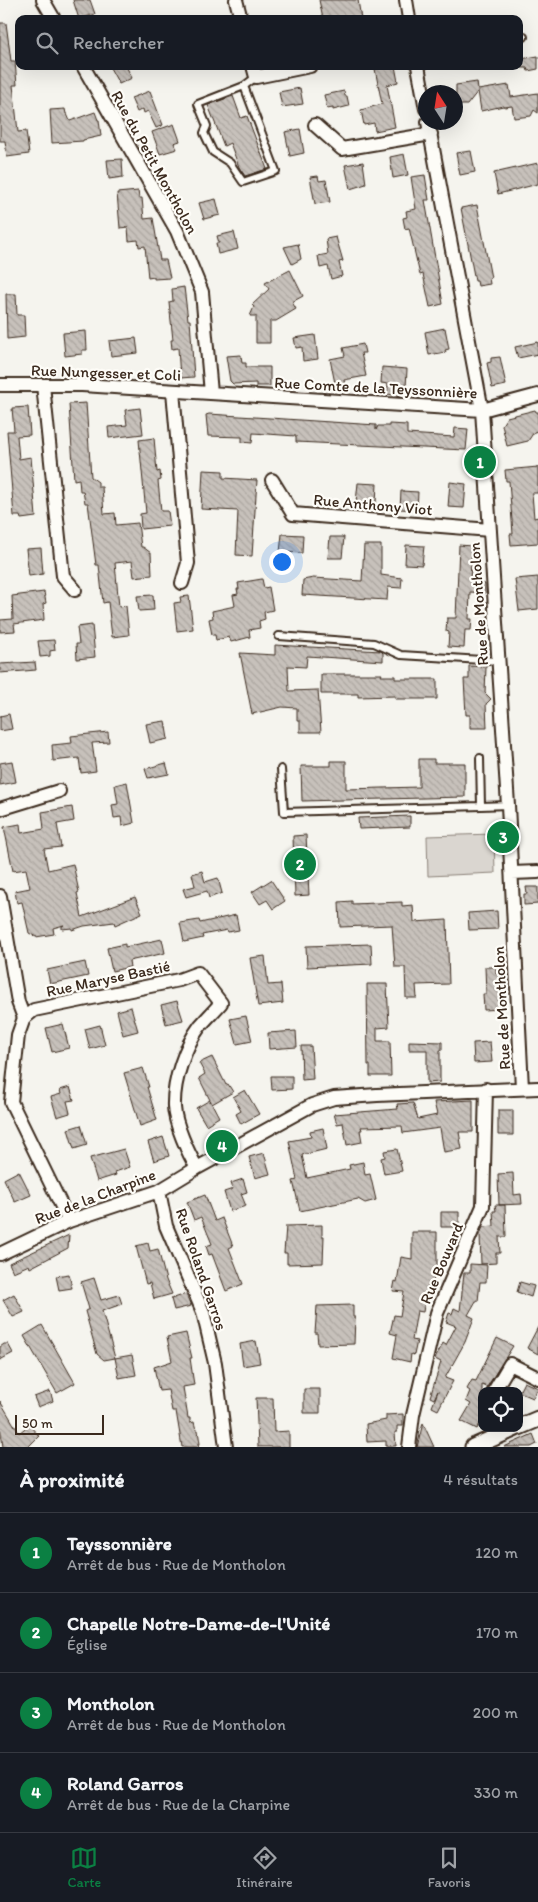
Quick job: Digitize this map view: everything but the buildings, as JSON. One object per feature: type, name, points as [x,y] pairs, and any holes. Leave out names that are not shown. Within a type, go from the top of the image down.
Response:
[{"type":"street","points":[[43,0],[52,15]]},
{"type":"street","points":[[236,0],[240,15]]},
{"type":"street","points":[[406,0],[409,15]]},
{"type":"street","name":"Rue du Petit Montholon","points":[[85,70],[177,231],[202,292],[212,393]]},
{"type":"street","points":[[254,72],[273,70]]},
{"type":"street","points":[[419,70],[422,85]]},
{"type":"street","points":[[315,125],[342,149],[422,130]]},
{"type":"street","name":"Rue de Montholon","points":[[430,130],[482,410],[508,805],[522,1088]]},
{"type":"street","name":"Rue Nungesser et Coli","points":[[0,385],[82,385],[212,393]]},
{"type":"street","points":[[43,385],[63,576],[75,590]]},
{"type":"street","points":[[172,391],[188,563],[182,583]]},
{"type":"street","name":"Rue Comte de la Teyssonnière","points":[[212,393],[482,410],[538,396]]},
{"type":"street","name":"Rue Anthony Viot","points":[[272,480],[293,514],[490,530]]},
{"type":"street","points":[[0,809],[59,791]]},
{"type":"street","points":[[512,873],[538,872]]},
{"type":"street","points":[[0,896],[18,1002],[24,1018],[18,1035],[11,1102],[69,1221]]},
{"type":"street","name":"Rue Maryse Bastié","points":[[24,1018],[34,1010],[179,980],[198,973],[221,1003],[200,1027],[188,1048],[179,1073],[174,1107],[186,1148],[197,1168]]},
{"type":"street","name":"Rue de la Charpine","points":[[0,1254],[69,1221],[160,1191],[197,1168],[312,1105],[334,1098],[486,1089],[538,1088]]},
{"type":"street","name":"Rue Bouvard","points":[[409,1447],[413,1415],[437,1314],[483,1206],[486,1089]]},
{"type":"street","name":"Rue Roland Garros","points":[[160,1191],[166,1226],[203,1312],[215,1363],[226,1447]]},
{"type":"street","points":[[496,1387],[510,1364],[538,1378]]},
{"type":"street","points":[[523,1425],[538,1419]]},
{"type":"street","points":[[473,1447],[506,1432]]},
{"type":"lane","points":[[244,86],[276,170],[243,182],[230,162],[213,152],[204,132],[207,126],[198,104],[244,86],[254,72]]},
{"type":"lane","points":[[280,636],[374,643],[401,656],[498,661]]},
{"type":"lane","points":[[480,758],[481,806]]},
{"type":"lane","points":[[281,769],[284,812],[508,805]]},
{"type":"shaded area","points":[[494,834],[495,873],[428,876],[427,836]]},
{"type":"place","name":"Teyssonnière","points":[[480,462]]},
{"type":"place","name":"Montholon","points":[[503,837]]},
{"type":"place","name":"Chapelle Notre-Dame-de-l'Unité","points":[[300,864]]},
{"type":"place","name":"Roland Garros","points":[[222,1146]]}]
